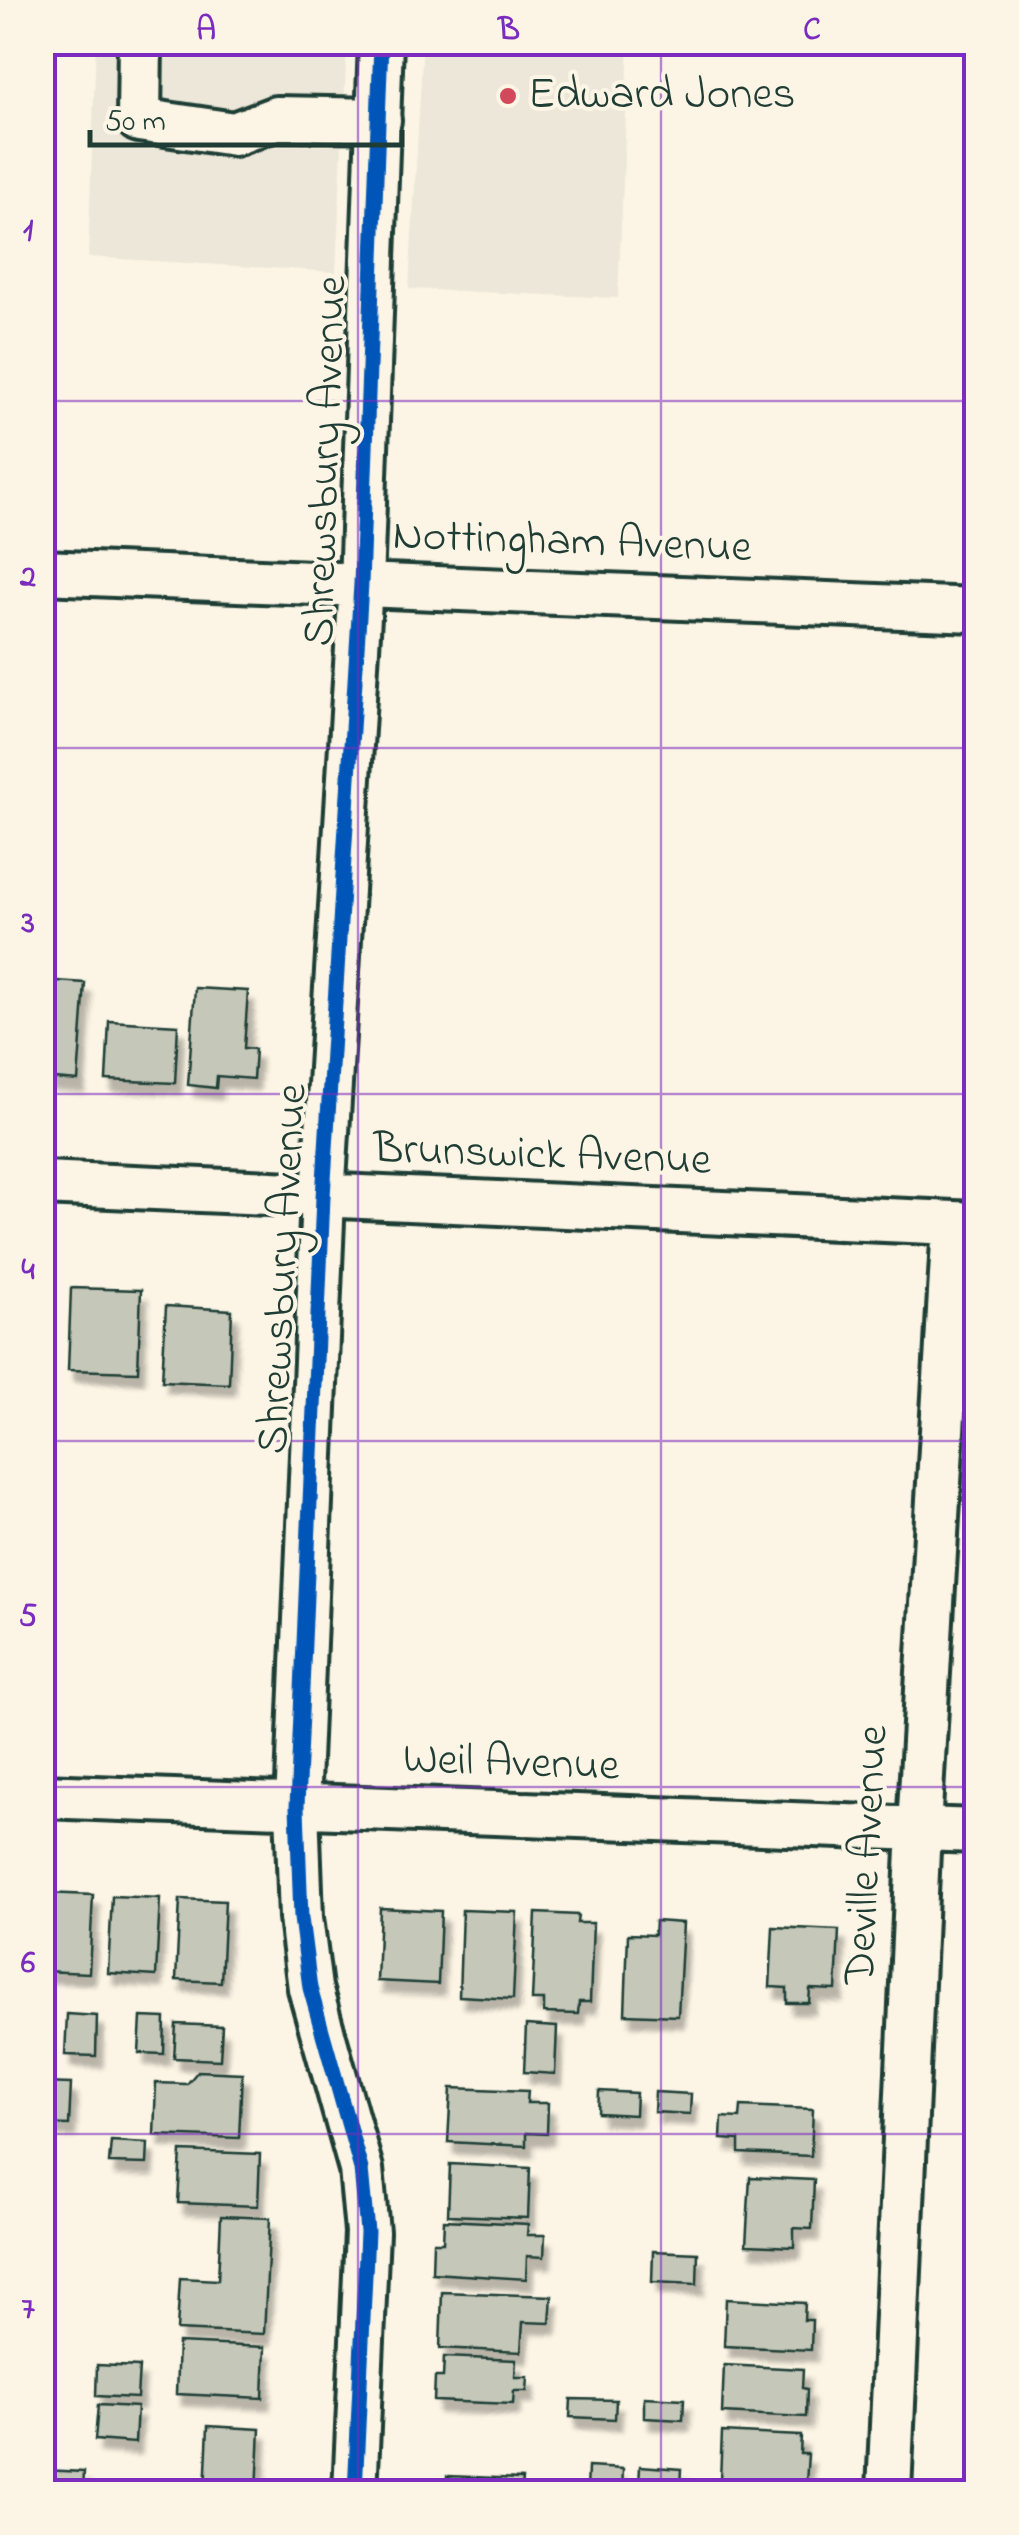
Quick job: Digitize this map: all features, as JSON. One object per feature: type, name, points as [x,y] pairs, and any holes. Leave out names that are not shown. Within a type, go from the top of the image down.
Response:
[{"type":"street","points":[[140,42],[139,120],[234,134],[276,118],[378,120]]},
{"type":"street","name":"Shrewsbury Avenue","points":[[355,2492],[365,2216],[361,2168],[310,1988],[301,1918],[297,1806],[323,1196],[361,584],[381,42]]},
{"type":"street","name":"Nottingham Avenue","points":[[42,572],[976,610]]},
{"type":"street","name":"Brunswick Avenue","points":[[42,1183],[965,1224]]},
{"type":"street","name":"Deville Avenue","points":[[889,2492],[919,1828],[965,1224]]},
{"type":"street","name":"Weil Avenue","points":[[42,1796],[976,1831]]},
{"type":"shaded area","points":[[96,43],[347,43],[336,272],[88,257]]},
{"type":"shaded area","points":[[423,43],[629,43],[618,298],[409,289]]},
{"type":"building","points":[[42,980],[85,983],[78,1081],[42,1078]]},
{"type":"building","points":[[195,988],[248,991],[244,1048],[255,1049],[253,1079],[217,1076],[216,1088],[188,1085]]},
{"type":"building","points":[[109,1021],[178,1025],[175,1083],[106,1080]]},
{"type":"building","points":[[71,1288],[141,1290],[138,1372],[68,1370]]},
{"type":"building","points":[[166,1306],[232,1310],[229,1384],[162,1381]]},
{"type":"building","points":[[45,1893],[93,1895],[89,1973],[42,1971]]},
{"type":"building","points":[[112,1896],[160,1898],[156,1976],[108,1973]]},
{"type":"building","points":[[180,1899],[225,1901],[221,1982],[176,1980]]},
{"type":"building","points":[[380,1908],[441,1911],[438,1984],[377,1981]]},
{"type":"building","points":[[462,1910],[517,1912],[513,1999],[459,1996]]},
{"type":"building","points":[[536,1913],[578,1915],[577,1923],[593,1923],[590,2002],[579,2002],[578,2014],[544,2013],[544,2000],[532,2000]]},
{"type":"building","points":[[655,1921],[683,1923],[678,2016],[625,2014],[628,1934],[654,1935]]},
{"type":"building","points":[[773,1927],[839,1930],[836,1990],[810,1989],[809,2003],[787,2003],[787,1988],[770,1987]]},
{"type":"building","points":[[67,2014],[97,2016],[96,2056],[65,2055]]},
{"type":"building","points":[[141,2017],[165,2018],[164,2054],[139,2053]]},
{"type":"building","points":[[176,2024],[222,2026],[220,2060],[174,2058]]},
{"type":"building","points":[[526,2025],[557,2027],[555,2074],[524,2072]]},
{"type":"building","points":[[198,2071],[242,2073],[239,2138],[154,2135],[156,2083],[187,2084]]},
{"type":"building","points":[[42,2083],[71,2084],[69,2125],[42,2124]]},
{"type":"building","points":[[451,2088],[528,2091],[527,2103],[548,2103],[547,2134],[526,2133],[526,2146],[448,2142]]},
{"type":"building","points":[[599,2091],[636,2093],[635,2115],[598,2113]]},
{"type":"building","points":[[655,2092],[691,2094],[690,2114],[654,2112]]},
{"type":"building","points":[[741,2106],[813,2109],[811,2156],[739,2153],[739,2140],[721,2139],[722,2117],[740,2118]]},
{"type":"building","points":[[111,2141],[148,2143],[147,2164],[109,2163]]},
{"type":"building","points":[[181,2151],[260,2154],[258,2206],[178,2203]]},
{"type":"building","points":[[450,2164],[530,2168],[528,2218],[448,2215]]},
{"type":"building","points":[[750,2177],[814,2180],[812,2229],[794,2228],[794,2247],[746,2245]]},
{"type":"building","points":[[221,2216],[270,2218],[264,2334],[177,2330],[180,2278],[218,2280]]},
{"type":"building","points":[[444,2220],[528,2224],[527,2235],[545,2235],[544,2257],[527,2256],[526,2279],[432,2273],[433,2242],[443,2242]]},
{"type":"building","points":[[653,2251],[698,2253],[697,2284],[652,2282]]},
{"type":"building","points":[[442,2292],[552,2296],[550,2323],[523,2322],[521,2352],[440,2348]]},
{"type":"building","points":[[726,2299],[805,2303],[804,2320],[812,2320],[811,2350],[724,2346]]},
{"type":"building","points":[[178,2343],[265,2347],[263,2398],[176,2394]]},
{"type":"building","points":[[444,2357],[516,2360],[515,2377],[528,2377],[527,2391],[514,2391],[513,2404],[434,2401],[435,2377],[443,2377]]},
{"type":"building","points":[[97,2365],[139,2367],[137,2398],[96,2396]]},
{"type":"building","points":[[724,2365],[803,2369],[806,2417],[722,2413]]},
{"type":"building","points":[[644,2397],[684,2399],[683,2420],[644,2418]]},
{"type":"building","points":[[571,2399],[616,2400],[615,2419],[570,2417]]},
{"type":"building","points":[[98,2405],[137,2407],[135,2443],[95,2440]]},
{"type":"building","points":[[208,2426],[260,2429],[257,2492],[205,2492]]},
{"type":"building","points":[[722,2432],[801,2436],[800,2454],[808,2454],[806,2483],[720,2480]]},
{"type":"building","points":[[640,2466],[681,2469],[680,2488],[639,2486]]},
{"type":"building","points":[[588,2467],[623,2469],[622,2492],[587,2492]]},
{"type":"building","points":[[43,2470],[84,2472],[83,2492],[42,2492]]},
{"type":"building","points":[[447,2476],[522,2479],[521,2492],[447,2492]]},
{"type":"cycle path","points":[[355,2492],[367,2232],[361,2169],[310,1988],[301,1918],[297,1807],[323,1197],[361,584],[381,42]]},
{"type":"place","name":"Edward Jones","points":[[508,96]]}]
